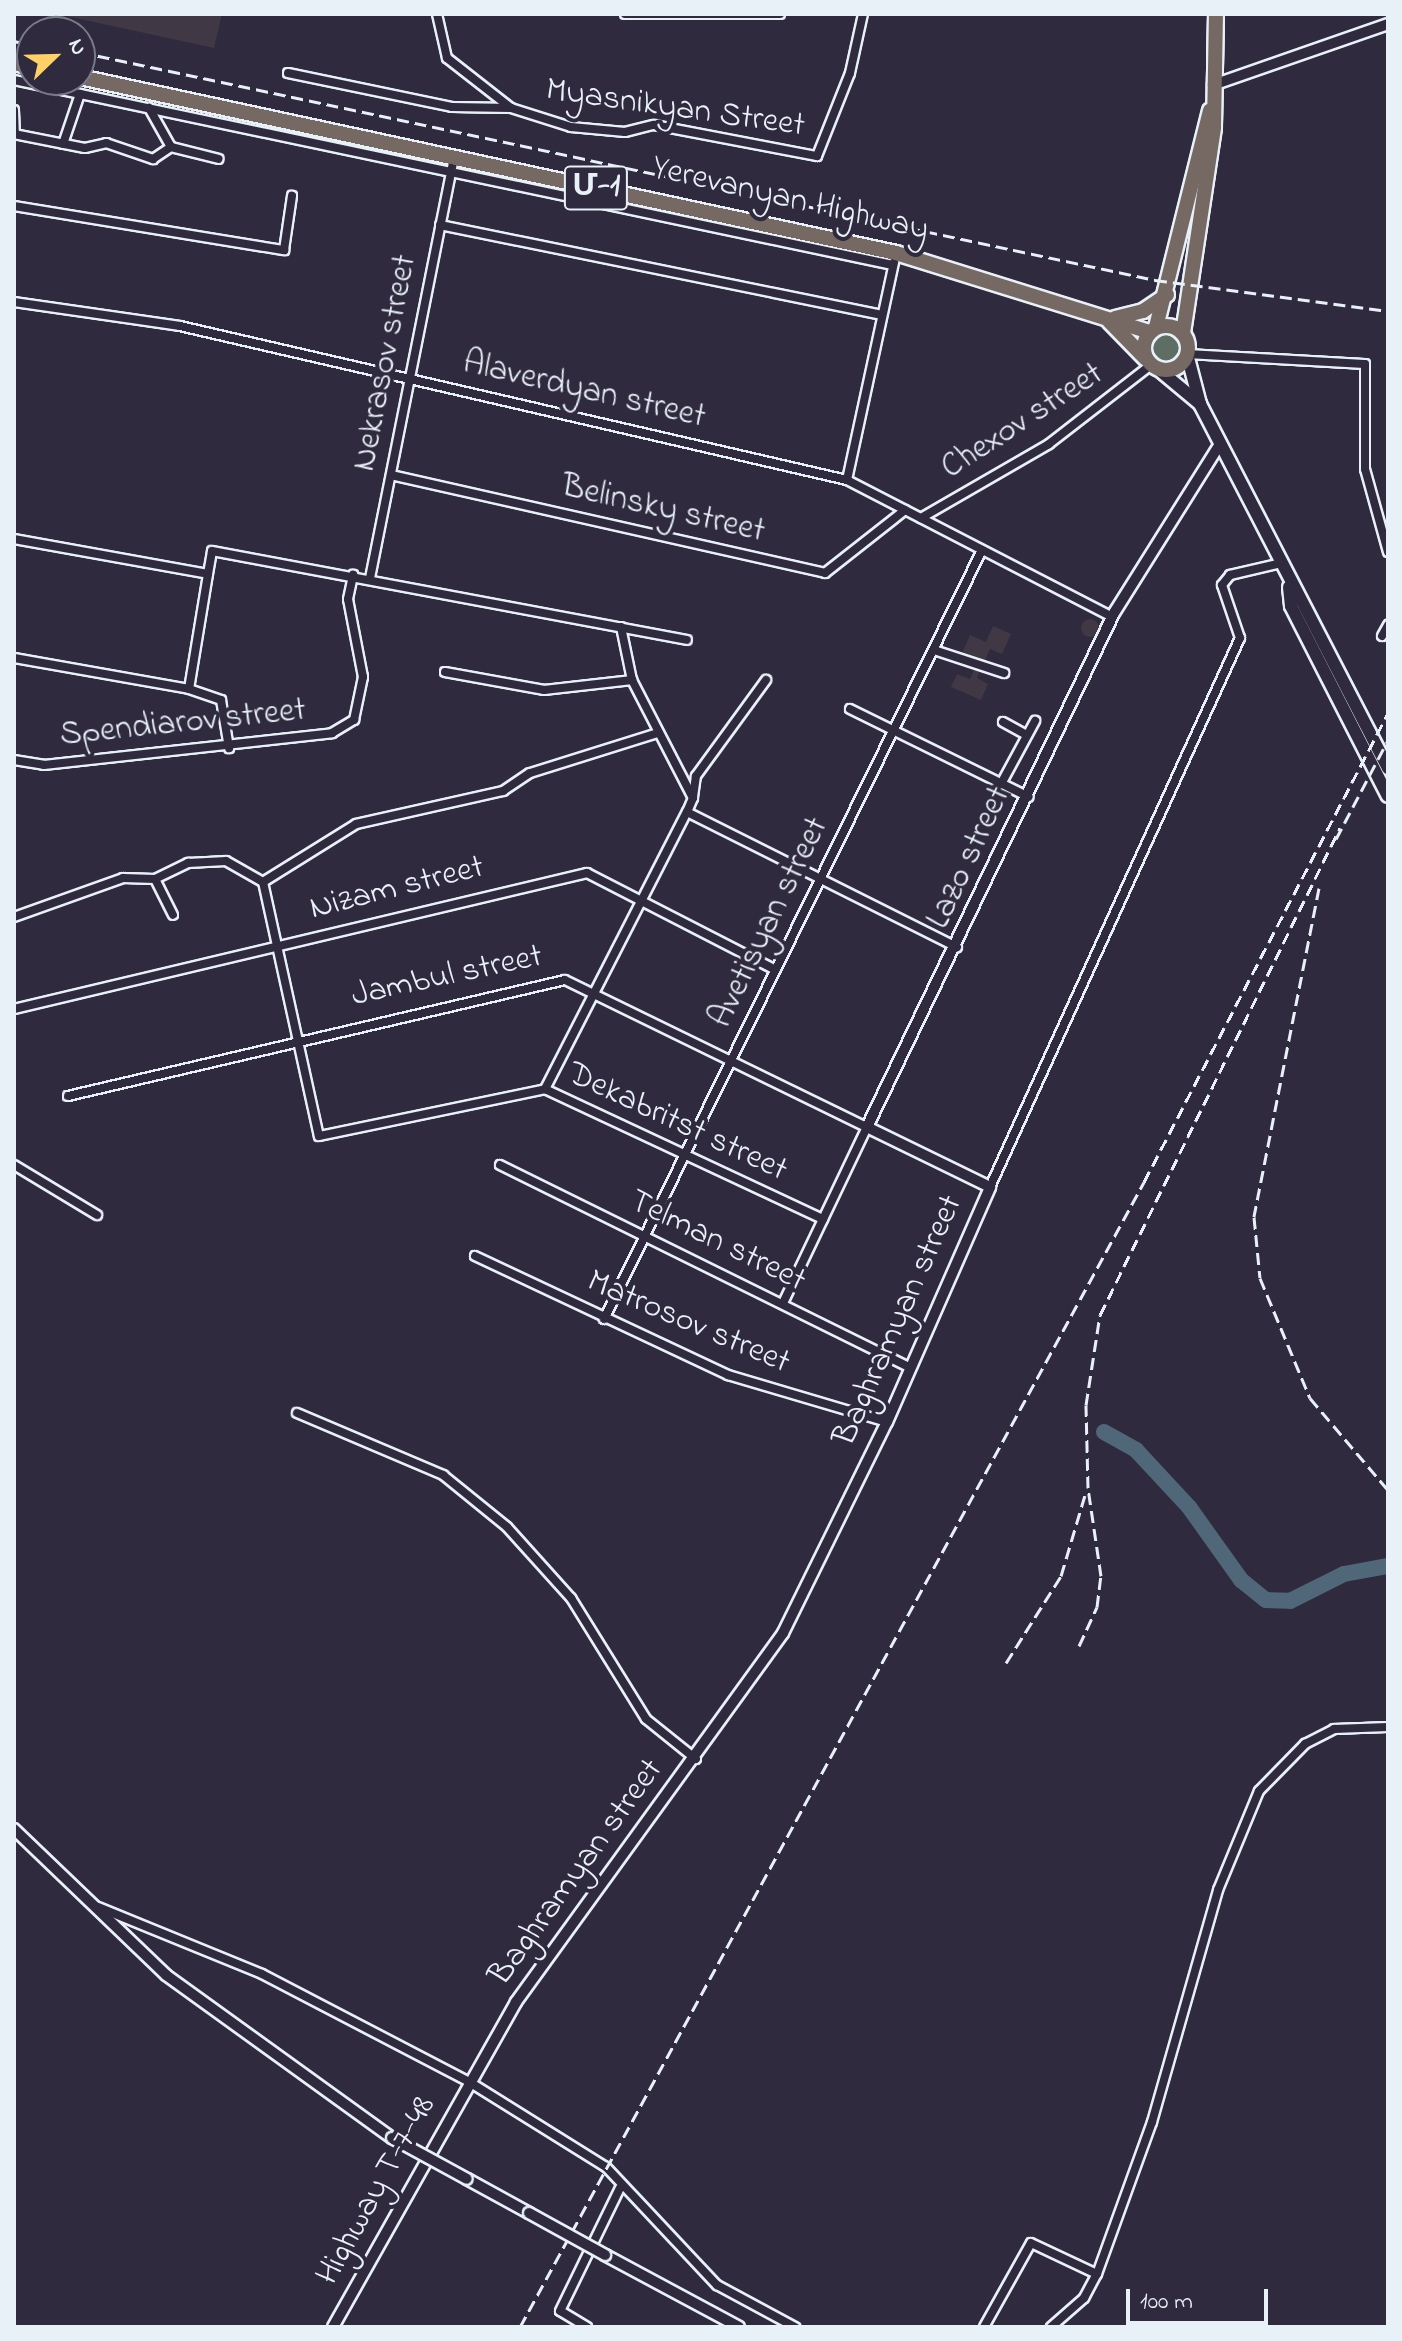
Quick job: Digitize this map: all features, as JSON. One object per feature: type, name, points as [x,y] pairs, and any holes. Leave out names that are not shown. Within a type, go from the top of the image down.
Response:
[{"type":"highway","points":[[1210,111],[1214,127],[1183,333],[1187,354],[1172,369],[1152,364],[1153,330],[1167,295],[1210,111],[1216,14]]},
{"type":"highway","name":"Yerevanyan Highway","points":[[96,81],[452,164],[894,259],[1106,318],[1153,330],[1183,333]]},
{"type":"highway","points":[[1106,318],[1143,311],[1167,295]]},
{"type":"highway","name":"Yerevanyan Highway","points":[[1106,318],[1152,364]]},
{"type":"main road","points":[[1187,354],[1200,404],[1277,564],[1387,764]]},
{"type":"main road","points":[[1152,364],[1200,404]]},
{"type":"main road","points":[[1289,587],[1291,606],[1388,796]]},
{"type":"street","name":"Myasnikyan Street","points":[[437,14],[447,58],[511,108],[571,127],[625,132],[654,125],[817,156],[850,73],[863,14]]},
{"type":"street","points":[[625,14],[780,14]]},
{"type":"street","points":[[1213,85],[1388,24]]},
{"type":"street","points":[[288,73],[452,107],[511,108]]},
{"type":"street","points":[[63,144],[79,96]]},
{"type":"street","points":[[90,96],[452,164]]},
{"type":"street","points":[[149,108],[171,147],[219,159]]},
{"type":"street","points":[[14,110],[14,134],[63,144],[106,143],[153,159],[171,147]]},
{"type":"street","name":"Nekrasov street","points":[[370,578],[452,164]]},
{"type":"street","points":[[14,206],[284,250],[292,196]]},
{"type":"street","points":[[440,225],[881,315]]},
{"type":"street","points":[[847,480],[894,259]]},
{"type":"street","name":"Alaverdyan street","points":[[14,302],[180,326],[847,480],[1113,617]]},
{"type":"street","points":[[1187,354],[1365,364],[1365,469],[1388,552]]},
{"type":"street","name":"Chexov street","points":[[921,518],[1049,444],[1152,364]]},
{"type":"street","name":"Lazo street","points":[[783,1303],[867,1127],[959,948],[1113,617],[1220,444]]},
{"type":"street","name":"Belinsky street","points":[[391,475],[825,573],[905,510]]},
{"type":"street","points":[[14,539],[208,574]]},
{"type":"street","name":"Avetisyan street","points":[[604,1319],[982,550]]},
{"type":"street","points":[[189,689],[212,551],[370,578],[687,640]]},
{"type":"street","name":"Baghramyan street","points":[[471,2083],[516,2002],[696,1759],[783,1633],[887,1422],[990,1187],[1240,638],[1222,585],[1230,575],[1277,564]]},
{"type":"street","name":"Spendiarov street","points":[[14,760],[44,765],[229,748],[332,733],[354,720],[363,677],[349,610],[353,575]]},
{"type":"street","points":[[1382,636],[1388,625]]},
{"type":"street","points":[[621,627],[632,680],[693,798]]},
{"type":"street","points":[[934,650],[1004,673]]},
{"type":"street","points":[[14,658],[189,689],[221,700],[229,748]]},
{"type":"street","points":[[445,672],[544,690],[632,680]]},
{"type":"street","points":[[545,1089],[687,812],[693,798],[696,776],[766,680]]},
{"type":"street","points":[[850,709],[1030,798]]},
{"type":"street","points":[[1001,784],[1035,721]]},
{"type":"street","points":[[1003,722],[1026,735]]},
{"type":"street","points":[[263,882],[356,824],[503,791],[530,773],[658,733]]},
{"type":"street","points":[[687,812],[959,948]]},
{"type":"street","points":[[14,917],[123,878],[155,879],[188,863],[226,861],[263,882],[298,1038]]},
{"type":"street","name":"Nizam street","points":[[14,1009],[587,873],[641,897],[776,970]]},
{"type":"street","points":[[155,879],[173,915]]},
{"type":"street","name":"Jambul street","points":[[68,1096],[298,1038],[565,980],[596,991],[990,1187]]},
{"type":"street","name":"Dekabritst street","points":[[298,1038],[319,1136],[545,1089],[823,1219]]},
{"type":"street","points":[[14,1165],[97,1215]]},
{"type":"street","name":"Telman street","points":[[500,1165],[910,1368]]},
{"type":"street","name":"Matrosov street","points":[[475,1256],[728,1375],[887,1422]]},
{"type":"street","points":[[297,1413],[443,1475],[507,1527],[571,1598],[646,1719],[696,1759]]},
{"type":"street","points":[[1051,2327],[1084,2298],[1097,2274],[1247,1812],[1305,1744],[1334,1729],[1388,1727]]},
{"type":"street","points":[[14,1829],[90,1903],[255,2045],[392,2138],[739,2327]]},
{"type":"street","points":[[90,1903],[262,1974],[471,2083],[606,2167],[620,2188],[717,2285],[795,2327]]},
{"type":"street","name":"Highway T-7-48","points":[[333,2327],[471,2083]]},
{"type":"street","points":[[587,2327],[560,2311],[620,2188]]},
{"type":"street","points":[[984,2327],[1031,2243],[1097,2274]]},
{"type":"shaded area","points":[[57,14],[222,14],[214,48],[96,22],[96,16]]},
{"type":"shaded area","points":[[1086,619],[1094,619],[1099,628],[1097,635],[1086,637],[1081,632],[1081,624]]},
{"type":"shaded area","points":[[993,626],[1011,634],[1002,654],[990,649],[977,678],[988,684],[981,700],[951,687],[957,674],[970,679],[978,661],[962,653],[970,635],[986,642]]},
{"type":"green space","points":[[1166,333],[1176,337],[1180,347],[1176,357],[1166,361],[1156,357],[1152,347],[1156,337]]},
{"type":"waterway","points":[[1104,1432],[1136,1450],[1189,1507],[1241,1580],[1266,1600],[1290,1601],[1344,1574],[1388,1566]]},
{"type":"railway","points":[[96,55],[1155,280],[1388,311]]},
{"type":"railway","points":[[520,2327],[1144,1182],[1388,713]]},
{"type":"railway","points":[[1336,839],[1388,740]]},
{"type":"railway","points":[[1079,1646],[1097,1607],[1101,1576],[1088,1488],[1086,1405],[1100,1315],[1340,828]]},
{"type":"railway","points":[[1319,888],[1254,1217],[1260,1278],[1310,1398],[1388,1490]]},
{"type":"railway","points":[[1006,1663],[1061,1576],[1085,1495]]}]
